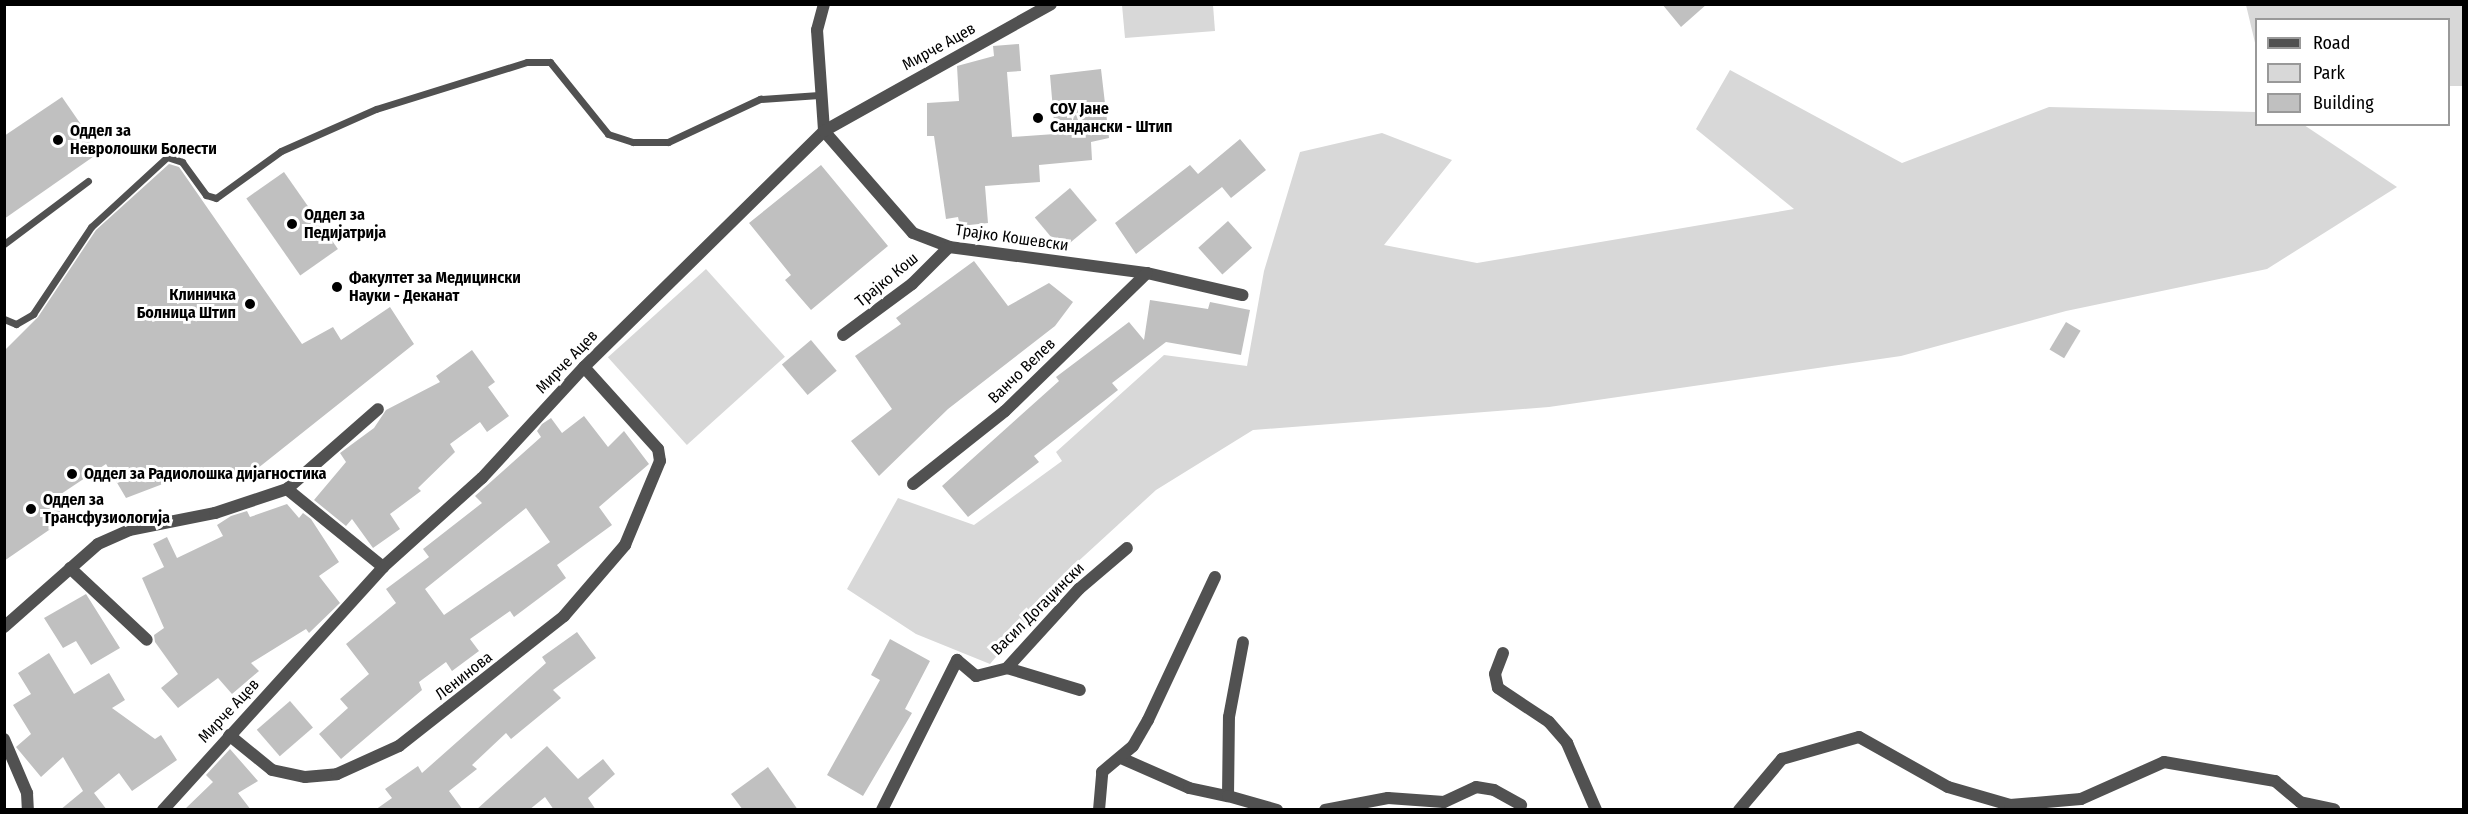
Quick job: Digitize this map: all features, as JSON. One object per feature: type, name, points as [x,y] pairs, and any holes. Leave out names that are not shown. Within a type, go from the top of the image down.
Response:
[{"type":"street","points":[[824,4],[817,30],[819,95],[824,131]]},
{"type":"street","name":"Мирче Ацев","points":[[163,810],[383,567],[482,478],[584,367],[824,131],[1050,4]]},
{"type":"street","name":"Трајко Кошевски","points":[[824,131],[913,233],[950,247],[1147,273],[1242,295]]},
{"type":"street","name":"Трајко Кош","points":[[843,335],[912,284],[950,247]]},
{"type":"street","name":"Ванчо Велев","points":[[913,484],[1005,411],[1147,273]]},
{"type":"street","name":"Ленинова","points":[[229,735],[272,770],[305,777],[337,774],[399,746],[564,616],[625,545],[656,478],[658,449],[584,367]]},
{"type":"street","points":[[4,627],[98,543],[129,530],[214,513],[287,489],[378,409]]},
{"type":"street","points":[[287,489],[383,567]]},
{"type":"street","name":"Васил Догаџински","points":[[882,810],[957,660],[976,676],[1007,668],[1079,589],[1127,548]]},
{"type":"street","points":[[70,568],[147,640]]},
{"type":"street","points":[[1099,810],[1102,772],[1121,758],[1148,720],[1215,577]]},
{"type":"street","points":[[1228,796],[1229,717],[1243,642]]},
{"type":"street","points":[[1503,653],[1495,674],[1498,688],[1550,722],[1566,743],[1596,810]]},
{"type":"street","points":[[1007,668],[1080,690]]},
{"type":"street","points":[[1739,810],[1782,759],[1859,737],[1948,787],[2010,805],[2081,799],[2164,762],[2274,781],[2300,802],[2334,809]]},
{"type":"street","points":[[4,739],[27,793],[28,810]]},
{"type":"street","points":[[1121,758],[1189,788],[1277,810]]},
{"type":"street","points":[[1325,810],[1388,798],[1444,802],[1476,787],[1521,805]]},
{"type":"lane","points":[[4,319],[16,324],[33,314],[91,227],[167,157],[182,162],[206,195],[216,198],[281,151],[376,109],[527,62],[550,62],[608,135],[633,142],[668,142],[760,99],[819,95]]},
{"type":"lane","points":[[4,244],[88,182]]},
{"type":"green space","points":[[1122,5],[1213,5],[1215,31],[1125,38]]},
{"type":"green space","points":[[2246,5],[2463,5],[2463,86],[2450,86],[2450,18],[2255,18],[2255,43]]},
{"type":"green space","points":[[1730,70],[1902,163],[2049,107],[2255,112],[2255,126],[2306,126],[2397,187],[2267,269],[2066,311],[1901,356],[1549,407],[1253,430],[1156,490],[1072,567],[990,664],[916,634],[847,589],[898,498],[974,525],[1062,461],[1056,452],[1164,355],[1247,366],[1264,271],[1300,152],[1382,133],[1452,160],[1384,245],[1477,263],[1794,209],[1696,129]]},
{"type":"green space","points":[[706,269],[785,357],[687,445],[608,357]]},
{"type":"building","points":[[1662,4],[1707,4],[1681,27]]},
{"type":"building","points":[[1019,44],[1021,71],[1007,72],[1012,137],[1055,134],[1050,75],[1101,69],[1109,138],[1091,142],[1092,160],[1039,165],[1040,182],[985,186],[988,223],[960,226],[958,217],[946,219],[934,136],[927,136],[927,103],[959,101],[957,66],[994,56],[993,46]]},
{"type":"building","points":[[62,97],[100,152],[4,219],[4,136]]},
{"type":"building","points":[[1240,139],[1266,170],[1231,198],[1222,187],[1136,254],[1115,223],[1190,165],[1198,174]]},
{"type":"building","points":[[169,164],[179,167],[302,344],[333,327],[341,340],[390,307],[414,344],[248,476],[189,474],[126,498],[106,464],[52,500],[65,519],[4,561],[4,351],[38,317],[96,230]]},
{"type":"building","points":[[821,165],[888,246],[811,310],[785,280],[791,275],[749,223]]},
{"type":"building","name":"Оддел за Педијатрија","points":[[284,172],[338,249],[300,275],[246,198]]},
{"type":"building","points":[[1070,188],[1097,220],[1062,250],[1035,218]]},
{"type":"building","points":[[1228,221],[1252,248],[1222,275],[1198,248]]},
{"type":"building","points":[[974,261],[1008,306],[1049,283],[1073,302],[1055,326],[948,409],[879,476],[851,441],[892,409],[855,356],[901,324],[896,318]]},
{"type":"building","points":[[1150,300],[1208,309],[1210,302],[1250,310],[1241,355],[1166,342],[1112,383],[1118,390],[1034,456],[1039,462],[968,517],[942,486],[1059,381],[1056,377],[1129,322],[1144,340]]},
{"type":"building","points":[[2066,322],[2081,331],[2064,358],[2050,349]]},
{"type":"building","points":[[811,340],[837,371],[808,395],[782,364]]},
{"type":"building","points":[[472,350],[495,382],[488,387],[509,416],[487,432],[480,422],[450,444],[455,452],[418,488],[421,491],[390,514],[400,529],[373,548],[352,519],[346,526],[314,500],[346,462],[340,453],[374,428],[386,410],[440,382],[436,376]]},
{"type":"building","points":[[584,416],[608,447],[624,431],[649,464],[599,507],[612,525],[557,565],[566,578],[514,617],[510,611],[470,639],[479,651],[452,671],[446,662],[419,682],[422,690],[341,759],[319,734],[348,708],[340,699],[369,674],[346,644],[396,603],[386,589],[429,557],[423,549],[482,503],[475,496],[541,437],[537,431],[542,424],[551,418],[562,433]],"holes":[[[526,508],[550,542],[444,615],[425,589]]]},
{"type":"building","points":[[287,504],[299,518],[303,513],[311,519],[339,562],[319,576],[340,603],[309,633],[306,629],[251,663],[259,671],[232,694],[218,678],[178,708],[161,688],[178,674],[155,642],[154,635],[164,628],[142,578],[164,567],[153,544],[167,537],[177,558],[223,536],[217,525],[231,516],[247,511],[250,517]]},
{"type":"building","points":[[86,594],[120,648],[91,665],[76,641],[63,648],[44,618]]},
{"type":"building","points":[[577,632],[596,658],[553,690],[561,698],[511,739],[506,733],[472,765],[477,769],[449,791],[463,810],[375,810],[392,798],[385,789],[418,766],[422,773],[546,663],[542,657]]},
{"type":"building","points":[[890,639],[930,661],[905,709],[912,713],[863,796],[827,775],[880,680],[871,675]]},
{"type":"building","points":[[49,653],[74,694],[109,673],[125,700],[112,708],[155,739],[161,735],[177,760],[132,791],[119,773],[94,793],[107,810],[60,810],[83,791],[63,757],[41,777],[16,747],[31,734],[13,705],[31,694],[18,673]]},
{"type":"building","points":[[290,701],[313,727],[280,756],[257,730]]},
{"type":"building","points":[[547,746],[578,779],[603,759],[615,774],[588,798],[596,810],[554,810],[545,797],[529,810],[476,810]]},
{"type":"building","points":[[230,749],[258,781],[238,793],[251,810],[184,810],[213,782],[206,775]]},
{"type":"building","points":[[768,767],[798,810],[743,810],[731,794]]},
{"type":"place","name":"СОУ Јане Сандански - Штип","points":[[1038,118]]},
{"type":"place","name":"Оддел за Невролошки Болести","points":[[58,140]]},
{"type":"place","name":"Оддел за Педијатрија","points":[[292,224]]},
{"type":"place","name":"Факултет за Медицински Науки - Деканат","points":[[337,287]]},
{"type":"place","name":"Клиничка Болница Штип","points":[[250,304]]},
{"type":"place","name":"Оддел за Радиолошка дијагностика","points":[[72,474]]},
{"type":"place","name":"Оддел за Трансфузиологија","points":[[31,509]]}]
